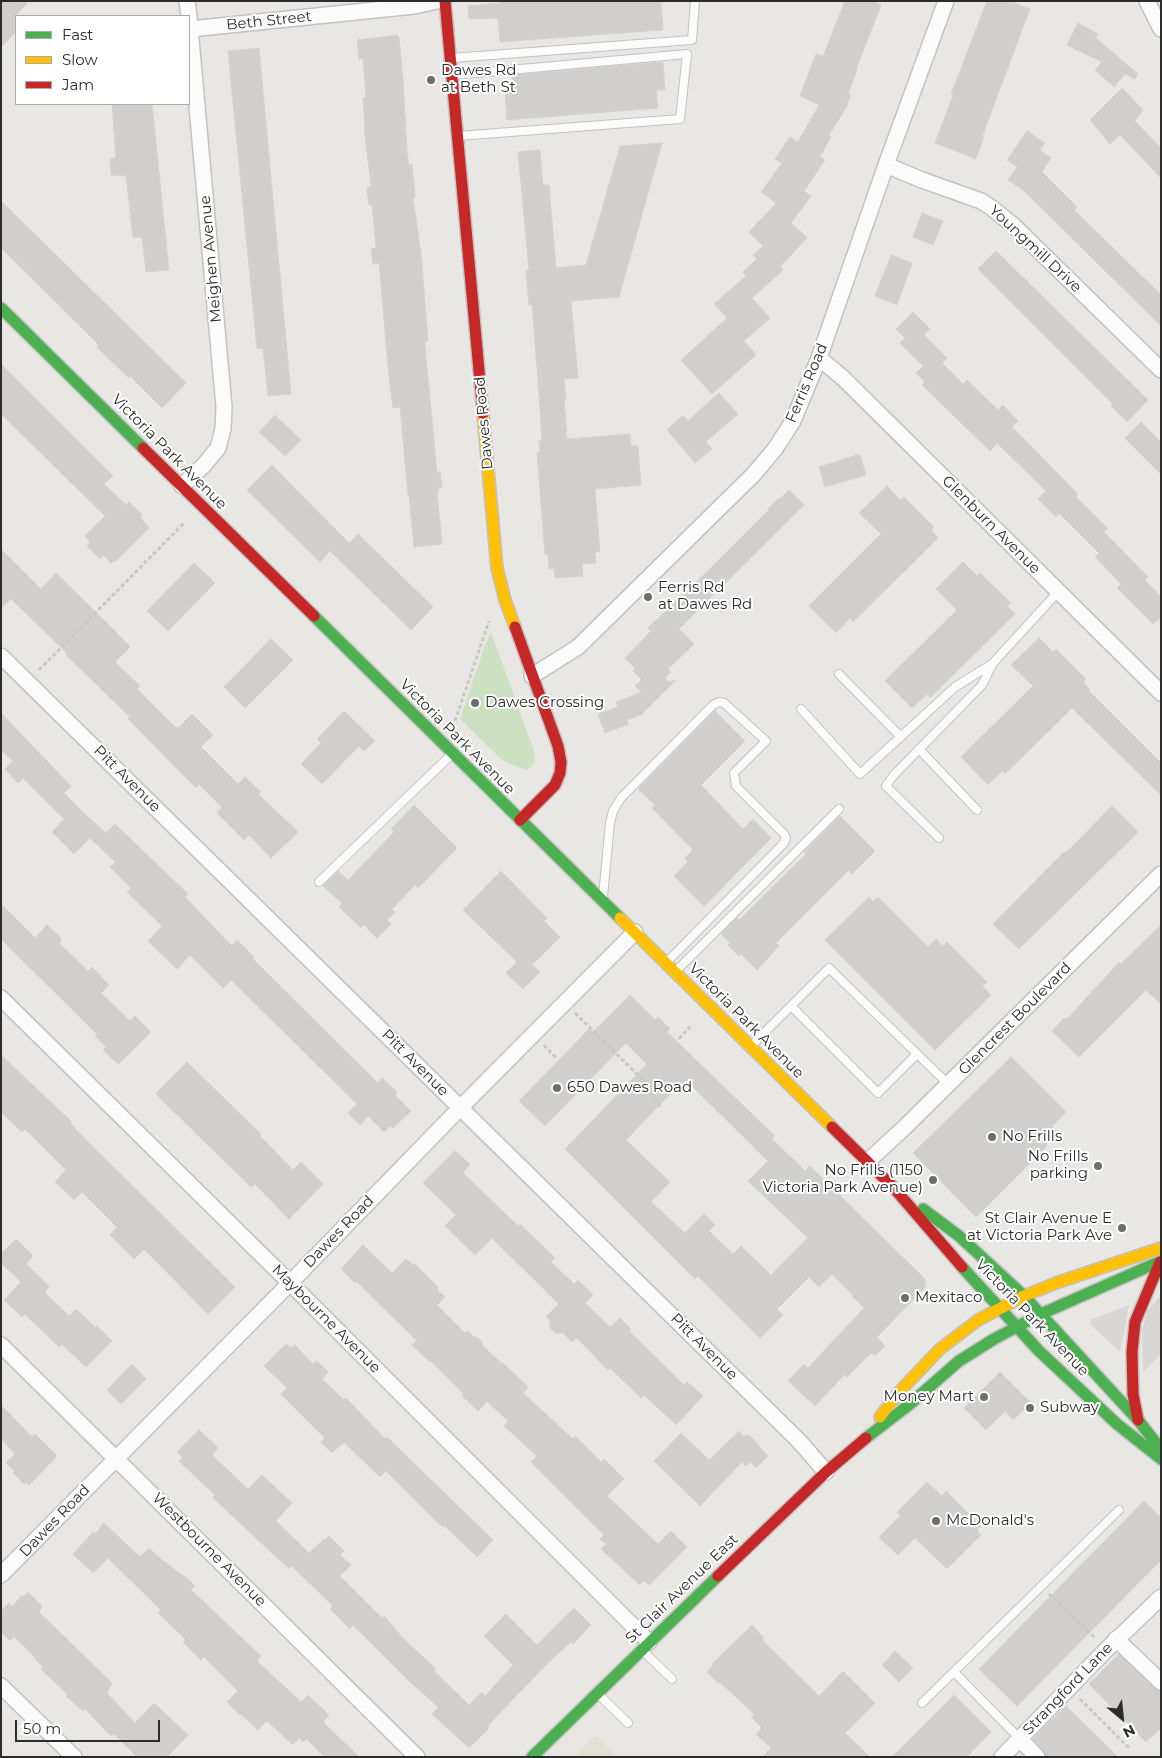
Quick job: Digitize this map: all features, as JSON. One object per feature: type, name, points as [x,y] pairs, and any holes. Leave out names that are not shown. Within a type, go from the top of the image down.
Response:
[{"type":"main road","name":"Dawes Road","points":[[445,1],[498,568],[505,600],[558,746],[561,766],[558,779],[552,788],[520,820]]},
{"type":"main road","name":"Victoria Park Avenue","points":[[1,308],[893,1187],[1016,1327],[1117,1424],[1161,1459]]},
{"type":"main road","name":"Victoria Park Avenue","points":[[893,1187],[959,1236],[1024,1296],[1138,1420],[1161,1449]]},
{"type":"main road","name":"St Clair Avenue East","points":[[856,1446],[899,1392],[940,1349],[978,1320],[1024,1296],[1073,1277],[1161,1248]]},
{"type":"main road","name":"St Clair Avenue East","points":[[532,1757],[826,1472],[910,1404],[959,1361],[1041,1314],[1160,1262]]},
{"type":"main road","points":[[1138,1420],[1133,1394],[1132,1352],[1135,1322],[1160,1262]]},
{"type":"street","name":"Meighen Avenue","points":[[187,1],[188,15]]},
{"type":"street","name":"Beth Street","points":[[190,21],[414,6],[437,1]]},
{"type":"street","name":"Ferris Road","points":[[532,676],[578,647],[753,475],[775,449],[793,421],[819,358],[886,165],[946,1]]},
{"type":"street","points":[[1147,1],[1161,29]]},
{"type":"street","name":"Meighen Avenue","points":[[182,486],[204,465],[218,448],[222,439],[224,422],[190,32]]},
{"type":"street","name":"Youngmill Drive","points":[[886,165],[981,201],[992,208],[1014,226],[1161,370]]},
{"type":"street","name":"Glenburn Avenue","points":[[819,358],[843,378],[1161,693]]},
{"type":"street","name":"Pitt Avenue","points":[[4,664],[28,681],[806,1447],[826,1472]]},
{"type":"street","name":"Glencrest Boulevard","points":[[867,1162],[1161,874]]},
{"type":"street","name":"Dawes Road","points":[[1,1575],[635,932]]},
{"type":"street","name":"Maybourne Avenue","points":[[1,998],[290,1283],[645,1646]]},
{"type":"street","name":"Westbourne Avenue","points":[[1,1344],[416,1757]]},
{"type":"street","name":"Strangford Lane","points":[[1002,1757],[1068,1688],[1161,1597]]},
{"type":"street","name":"Strangford Lane","points":[[1112,1644],[1161,1682]]},
{"type":"street","points":[[1,1686],[74,1757]]},
{"type":"street","name":"Strangford Lane","points":[[1020,1739],[1037,1757]]},
{"type":"lane","points":[[450,58],[692,40],[695,1]]},
{"type":"lane","points":[[452,75],[687,54],[680,119],[458,136]]},
{"type":"lane","points":[[801,709],[860,774],[955,687],[993,662],[1058,592]]},
{"type":"lane","points":[[939,838],[886,786],[892,776],[982,685],[993,662]]},
{"type":"lane","points":[[839,674],[901,737]]},
{"type":"lane","points":[[603,900],[610,823],[613,811],[621,798],[713,705],[719,702],[724,703],[766,741],[734,773],[736,786],[786,838],[784,843],[666,963]]},
{"type":"lane","points":[[919,749],[977,810]]},
{"type":"lane","points":[[319,882],[453,753]]},
{"type":"lane","points":[[675,972],[839,809]]},
{"type":"lane","points":[[751,1046],[829,968],[948,1084]]},
{"type":"lane","points":[[791,1006],[878,1093],[917,1054]]},
{"type":"lane","points":[[922,1703],[1118,1510]]},
{"type":"lane","points":[[645,1646],[672,1679]]},
{"type":"lane","points":[[954,1672],[1020,1739]]},
{"type":"lane","points":[[597,1693],[628,1723]]},
{"type":"path","points":[[28,681],[184,523]]},
{"type":"path","points":[[455,721],[489,621]]},
{"type":"path","points":[[565,1003],[644,1081],[660,1107]]},
{"type":"path","points":[[679,1039],[691,1026]]},
{"type":"path","points":[[1041,1587],[1112,1644]]},
{"type":"path","points":[[1068,1688],[1129,1748]]},
{"type":"shaded area","points":[[1161,1295],[1161,1354],[1143,1372],[1142,1331],[1147,1311]]},
{"type":"shaded area","points":[[1129,1305],[1120,1352],[1091,1325],[1090,1320]]},
{"type":"shaded area","points":[[595,1735],[618,1757],[575,1757]]},
{"type":"green space","points":[[491,632],[534,751],[535,761],[526,770],[503,761],[460,719]]},
{"type":"building","points":[[1,1],[29,1],[15,15],[15,33],[1,47]]},
{"type":"building","points":[[501,1],[661,1],[663,30],[500,42],[498,18],[469,19],[468,6],[501,3]]},
{"type":"building","points":[[845,1],[873,1],[881,5],[856,69],[848,94],[851,95],[846,108],[829,135],[831,136],[820,157],[825,160],[804,191],[811,196],[791,223],[807,238],[780,267],[783,270],[752,298],[770,318],[744,341],[756,355],[712,394],[681,360],[727,318],[714,304],[746,276],[743,272],[757,259],[753,255],[763,246],[749,232],[776,203],[761,192],[782,163],[775,159],[790,137],[798,142],[819,105],[800,96],[816,54],[823,56]]},
{"type":"building","points":[[987,1],[1010,1],[1030,9],[982,137],[984,137],[976,159],[935,143],[953,95],[951,94]]},
{"type":"building","points":[[1078,23],[1098,34],[1096,38],[1138,74],[1135,79],[1125,74],[1114,87],[1095,70],[1102,62],[1067,45]]},
{"type":"building","points":[[397,35],[399,37],[403,80],[407,152],[409,165],[412,164],[415,197],[413,198],[421,254],[428,341],[425,342],[425,347],[437,472],[440,472],[442,487],[438,488],[439,492],[437,492],[442,544],[414,547],[400,407],[393,408],[379,263],[373,264],[371,249],[376,248],[372,205],[369,205],[367,188],[371,186],[364,127],[363,98],[366,98],[363,58],[359,59],[357,40]]},
{"type":"building","points":[[259,48],[291,394],[268,396],[263,348],[257,349],[228,51]]},
{"type":"building","points":[[663,62],[665,90],[656,90],[658,108],[507,120],[505,90],[513,89],[512,75]]},
{"type":"building","points":[[1122,88],[1143,110],[1135,121],[1161,148],[1161,178],[1120,135],[1110,144],[1090,120]]},
{"type":"building","points":[[112,105],[152,105],[169,270],[146,272],[142,237],[133,238],[126,176],[111,175],[110,159],[116,158]]},
{"type":"building","points":[[1027,131],[1045,143],[1040,150],[1051,158],[1042,172],[1077,207],[1074,210],[1161,295],[1161,326],[1024,191],[1008,180],[1017,167],[1007,160]]},
{"type":"building","points":[[662,143],[619,297],[571,301],[578,378],[564,379],[567,439],[630,434],[631,446],[638,446],[641,485],[595,489],[600,552],[595,552],[596,563],[582,564],[583,576],[555,578],[554,568],[549,569],[548,554],[545,554],[537,453],[540,452],[539,441],[542,441],[539,394],[532,305],[529,305],[526,271],[529,270],[518,152],[540,150],[543,185],[549,185],[556,268],[586,265],[620,146]]},
{"type":"building","points":[[1,201],[186,383],[162,408],[130,376],[129,378],[109,359],[97,347],[99,345],[1,248]]},
{"type":"building","points":[[922,213],[943,221],[933,245],[913,237]]},
{"type":"building","points":[[996,251],[1148,400],[1127,422],[1111,406],[1113,404],[978,269]]},
{"type":"building","points":[[891,255],[912,263],[897,305],[875,296]]},
{"type":"building","points":[[913,312],[930,329],[924,335],[947,358],[942,363],[963,384],[967,380],[998,410],[1003,405],[1018,421],[1012,427],[1078,494],[1076,497],[1107,528],[1104,532],[1148,577],[1145,580],[1161,597],[1161,617],[1153,624],[1117,588],[1121,584],[1095,557],[1099,553],[1059,513],[1056,517],[1038,499],[1046,491],[997,443],[990,451],[922,385],[925,382],[916,373],[923,366],[900,343],[905,338],[896,329]]},
{"type":"building","points":[[1,364],[113,476],[104,484],[126,505],[129,502],[142,515],[140,517],[149,528],[115,562],[114,560],[111,563],[103,555],[100,559],[87,546],[90,542],[85,536],[105,516],[1,414]]},
{"type":"building","points":[[719,393],[738,414],[706,442],[712,449],[695,463],[667,430],[683,415],[688,421]]},
{"type":"building","points":[[275,415],[301,440],[285,456],[259,432]]},
{"type":"building","points":[[1141,422],[1161,442],[1161,474],[1125,438]]},
{"type":"building","points":[[860,455],[866,475],[825,487],[819,467]]},
{"type":"building","points":[[272,465],[349,543],[358,534],[433,607],[411,630],[330,551],[320,562],[247,490]]},
{"type":"building","points":[[887,486],[900,500],[904,497],[934,527],[931,530],[938,538],[853,622],[850,618],[836,633],[809,606],[881,534],[859,513]]},
{"type":"building","points":[[789,490],[804,505],[679,629],[694,644],[668,669],[671,672],[665,678],[669,682],[676,680],[642,714],[627,720],[629,724],[605,733],[598,714],[618,707],[616,702],[641,692],[635,686],[642,680],[633,671],[635,668],[625,658],[651,631],[648,628]]},
{"type":"building","points":[[1,549],[41,589],[56,573],[130,647],[115,662],[140,686],[137,689],[178,728],[192,714],[213,735],[201,747],[238,784],[245,777],[261,792],[258,794],[298,832],[271,858],[249,835],[244,840],[217,813],[222,807],[199,784],[196,788],[128,719],[130,717],[11,599],[1,608]]},
{"type":"building","points":[[963,562],[977,576],[980,573],[1011,603],[1007,606],[1015,614],[930,698],[927,694],[912,708],[885,681],[957,610],[936,589]]},
{"type":"building","points":[[194,563],[215,583],[168,631],[147,611]]},
{"type":"building","points":[[1039,638],[1053,652],[1056,649],[1086,679],[1083,682],[1089,691],[1161,763],[1161,795],[1072,708],[1005,774],[1002,771],[988,785],[961,757],[1033,686],[1011,665]]},
{"type":"building","points":[[271,639],[293,660],[245,708],[224,687]]},
{"type":"building","points":[[344,711],[375,741],[364,751],[359,746],[322,784],[301,764],[321,743],[317,739]]},
{"type":"building","points":[[715,711],[745,741],[701,785],[743,829],[753,819],[771,838],[704,906],[674,876],[688,862],[685,858],[693,850],[652,808],[655,805],[638,789]]},
{"type":"building","points":[[1,713],[71,786],[64,793],[87,816],[106,833],[115,824],[188,894],[185,897],[232,946],[237,940],[254,957],[252,958],[378,1083],[382,1078],[397,1092],[395,1095],[411,1111],[393,1128],[390,1126],[384,1132],[368,1116],[360,1125],[348,1113],[357,1104],[231,980],[223,988],[190,955],[177,969],[148,941],[162,926],[127,892],[131,888],[110,867],[115,862],[90,838],[74,854],[52,832],[64,819],[23,778],[18,783],[5,769],[13,761],[1,750]]},
{"type":"building","points":[[414,805],[457,848],[418,888],[415,885],[392,909],[395,912],[387,920],[391,924],[377,938],[364,925],[361,928],[339,907],[342,903],[323,886],[338,871],[348,880],[394,832],[391,829]]},
{"type":"building","points":[[1112,806],[1138,832],[1019,949],[993,924]]},
{"type":"building","points":[[840,816],[875,851],[852,874],[849,870],[776,943],[779,946],[757,970],[741,954],[739,956],[728,945],[730,943],[721,934],[737,918],[739,920],[806,854],[804,852]]},
{"type":"building","points":[[501,871],[547,918],[544,921],[560,937],[532,965],[540,972],[523,989],[506,973],[517,962],[463,910]]},
{"type":"building","points":[[869,897],[873,902],[878,897],[928,947],[936,939],[942,946],[947,942],[987,982],[982,986],[991,995],[935,1050],[825,940]]},
{"type":"building","points":[[1,904],[35,938],[47,925],[62,939],[59,943],[88,971],[92,967],[109,985],[101,993],[130,1021],[135,1016],[151,1032],[118,1064],[103,1050],[106,1047],[95,1036],[97,1034],[1,939]]},
{"type":"building","points":[[1161,925],[1161,1004],[1146,990],[1079,1057],[1052,1031],[1064,1018],[1068,1018],[1119,962],[1121,964]]},
{"type":"building","points":[[630,995],[655,1020],[658,1017],[670,1029],[667,1032],[775,1136],[772,1139],[805,1171],[810,1166],[925,1279],[925,1288],[877,1337],[885,1346],[875,1356],[871,1353],[847,1377],[845,1374],[815,1406],[788,1381],[804,1364],[808,1368],[864,1308],[853,1295],[832,1274],[819,1287],[809,1277],[777,1309],[783,1315],[760,1338],[698,1276],[695,1279],[565,1149],[647,1064],[626,1043],[545,1126],[519,1101],[589,1029],[593,1032]],"holes":[[[686,1080],[768,1161],[748,1181],[808,1238],[771,1275],[741,1246],[733,1254],[709,1231],[715,1225],[704,1214],[685,1233],[651,1202],[670,1182],[626,1140]]]},
{"type":"building","points":[[1,1055],[72,1122],[70,1123],[88,1142],[235,1287],[208,1314],[144,1249],[134,1259],[110,1235],[117,1227],[82,1192],[74,1200],[55,1182],[66,1170],[25,1129],[22,1132],[1,1112]]},
{"type":"building","name":"No Frills","points":[[1011,1057],[1066,1112],[1052,1126],[1058,1132],[1047,1146],[976,1217],[913,1153]]},
{"type":"building","points":[[187,1062],[261,1134],[260,1136],[293,1170],[301,1162],[323,1184],[289,1219],[255,1184],[251,1187],[157,1095],[156,1093]]},
{"type":"building","points":[[455,1151],[470,1164],[463,1173],[518,1226],[520,1224],[555,1258],[551,1262],[574,1284],[578,1280],[593,1295],[585,1303],[610,1327],[620,1318],[631,1329],[629,1331],[684,1385],[687,1382],[703,1396],[676,1425],[644,1395],[641,1398],[610,1368],[608,1370],[577,1338],[572,1342],[563,1333],[555,1333],[550,1328],[550,1320],[546,1317],[559,1304],[492,1238],[475,1255],[445,1226],[456,1215],[423,1183]]},
{"type":"building","points":[[16,1239],[33,1256],[26,1264],[49,1286],[45,1293],[69,1316],[76,1309],[112,1341],[86,1367],[62,1344],[59,1347],[25,1314],[22,1317],[4,1300],[21,1282],[1,1263],[1,1254]]},
{"type":"building","points":[[363,1245],[392,1273],[406,1259],[413,1265],[415,1264],[439,1288],[437,1290],[445,1297],[437,1305],[465,1333],[468,1331],[474,1337],[477,1337],[482,1342],[482,1345],[528,1387],[523,1393],[573,1439],[575,1436],[601,1462],[604,1459],[624,1479],[607,1496],[658,1544],[671,1531],[687,1547],[649,1585],[644,1581],[640,1585],[601,1549],[606,1544],[600,1539],[604,1535],[531,1462],[537,1456],[504,1426],[508,1421],[487,1401],[478,1411],[431,1361],[412,1345],[417,1341],[357,1282],[355,1283],[341,1269]]},
{"type":"building","points":[[286,1344],[291,1348],[295,1345],[313,1364],[317,1361],[328,1372],[322,1379],[344,1400],[346,1398],[385,1439],[387,1437],[493,1540],[477,1557],[445,1526],[443,1527],[435,1520],[386,1471],[380,1477],[344,1442],[332,1453],[321,1442],[325,1438],[281,1394],[287,1388],[264,1366]]},
{"type":"building","points":[[132,1364],[146,1379],[120,1403],[107,1390]]},
{"type":"building","points":[[1000,1372],[1031,1403],[1013,1420],[1005,1411],[986,1430],[964,1408]]},
{"type":"building","points":[[1,1405],[32,1437],[35,1434],[57,1456],[29,1485],[26,1482],[24,1484],[13,1473],[15,1471],[6,1463],[15,1454],[1,1439]]},
{"type":"building","points":[[199,1430],[218,1448],[212,1455],[248,1489],[262,1475],[292,1503],[276,1521],[309,1553],[329,1536],[344,1551],[340,1555],[351,1565],[340,1576],[382,1618],[384,1616],[404,1639],[436,1669],[434,1671],[469,1705],[482,1692],[485,1696],[513,1665],[484,1636],[506,1614],[537,1645],[574,1608],[591,1625],[573,1644],[571,1642],[550,1661],[469,1748],[432,1714],[438,1707],[353,1625],[350,1629],[330,1609],[333,1606],[292,1566],[289,1568],[285,1565],[213,1498],[215,1495],[179,1461],[183,1457],[177,1452]]},
{"type":"building","points":[[739,1431],[743,1436],[749,1435],[768,1456],[756,1468],[750,1462],[746,1466],[742,1462],[700,1506],[654,1461],[681,1433],[709,1460]]},
{"type":"building","name":"McDonald's","points":[[927,1482],[942,1496],[946,1491],[981,1526],[977,1530],[981,1535],[947,1569],[915,1538],[898,1555],[879,1537],[900,1516],[897,1512]]},
{"type":"building","points":[[1144,1501],[1161,1518],[1161,1560],[1017,1706],[979,1669]]},
{"type":"building","points":[[104,1523],[140,1557],[149,1548],[189,1580],[195,1586],[191,1590],[261,1656],[257,1661],[301,1702],[308,1695],[329,1715],[323,1722],[359,1757],[324,1757],[307,1739],[303,1742],[299,1738],[293,1745],[267,1721],[258,1730],[240,1715],[227,1702],[238,1691],[204,1657],[201,1660],[183,1642],[186,1640],[158,1613],[161,1610],[108,1558],[93,1573],[73,1554]]},
{"type":"building","points":[[28,1592],[42,1606],[39,1612],[112,1683],[107,1693],[135,1723],[154,1703],[188,1735],[167,1757],[137,1757],[114,1734],[111,1736],[85,1709],[83,1711],[66,1696],[68,1695],[41,1669],[43,1667],[35,1657],[14,1637],[10,1641],[1,1632],[1,1611],[9,1603],[12,1607],[22,1595],[24,1597]]},
{"type":"building","points":[[752,1625],[764,1638],[762,1640],[819,1696],[843,1671],[875,1703],[845,1733],[870,1757],[762,1757],[771,1748],[756,1734],[762,1728],[751,1717],[754,1714],[707,1672],[712,1664]]},
{"type":"building","points":[[895,1651],[913,1668],[899,1682],[882,1665]]},
{"type":"building","points":[[1119,1654],[1161,1693],[1161,1728],[1146,1742],[1089,1684]]},
{"type":"building","points":[[954,1695],[991,1732],[967,1757],[892,1757]]},
{"type":"building","points":[[1066,1706],[1118,1757],[1046,1757],[1044,1751],[1033,1739]]},
{"type":"traffic: fast","points":[[1,308],[143,448]]},
{"type":"traffic: fast","points":[[314,616],[620,918]]},
{"type":"traffic: fast","points":[[923,1209],[959,1236],[1024,1296],[1138,1420],[1160,1448]]},
{"type":"traffic: fast","points":[[866,1438],[910,1404],[959,1361],[994,1339],[1041,1314],[1161,1261]]},
{"type":"traffic: fast","points":[[962,1267],[1039,1351],[1117,1424],[1161,1459]]},
{"type":"traffic: fast","points":[[532,1757],[718,1576]]},
{"type":"traffic: slow","points":[[483,414],[497,568],[505,600],[515,627]]},
{"type":"traffic: slow","points":[[620,918],[832,1127]]},
{"type":"traffic: slow","points":[[880,1417],[899,1392],[940,1349],[978,1320],[1024,1296],[1056,1283],[1161,1248]]},
{"type":"traffic: jam","points":[[445,1],[483,414]]},
{"type":"traffic: jam","points":[[143,448],[314,616]]},
{"type":"traffic: jam","points":[[515,627],[558,746],[561,762],[560,773],[555,785],[520,820]]},
{"type":"traffic: jam","points":[[832,1127],[893,1187],[962,1267]]},
{"type":"traffic: jam","points":[[1138,1420],[1133,1394],[1132,1352],[1135,1322],[1160,1262]]},
{"type":"traffic: jam","points":[[718,1576],[826,1472],[866,1438]]},
{"type":"place","name":"Dawes Rd at Beth St","points":[[431,80]]},
{"type":"place","name":"Ferris Rd at Dawes Rd","points":[[648,597]]},
{"type":"place","name":"Dawes Crossing","points":[[475,703]]},
{"type":"place","name":"650 Dawes Road","points":[[557,1088]]},
{"type":"place","name":"No Frills","points":[[992,1137]]},
{"type":"place","name":"No Frills parking","points":[[1098,1166]]},
{"type":"place","name":"No Frills (1150 Victoria Park Avenue)","points":[[933,1180]]},
{"type":"place","name":"St Clair Avenue E at Victoria Park Ave","points":[[1122,1228]]},
{"type":"place","name":"Mexitaco","points":[[905,1298]]},
{"type":"place","name":"Money Mart","points":[[984,1397]]},
{"type":"place","name":"Subway","points":[[1030,1408]]},
{"type":"place","name":"McDonald's","points":[[936,1521]]}]
